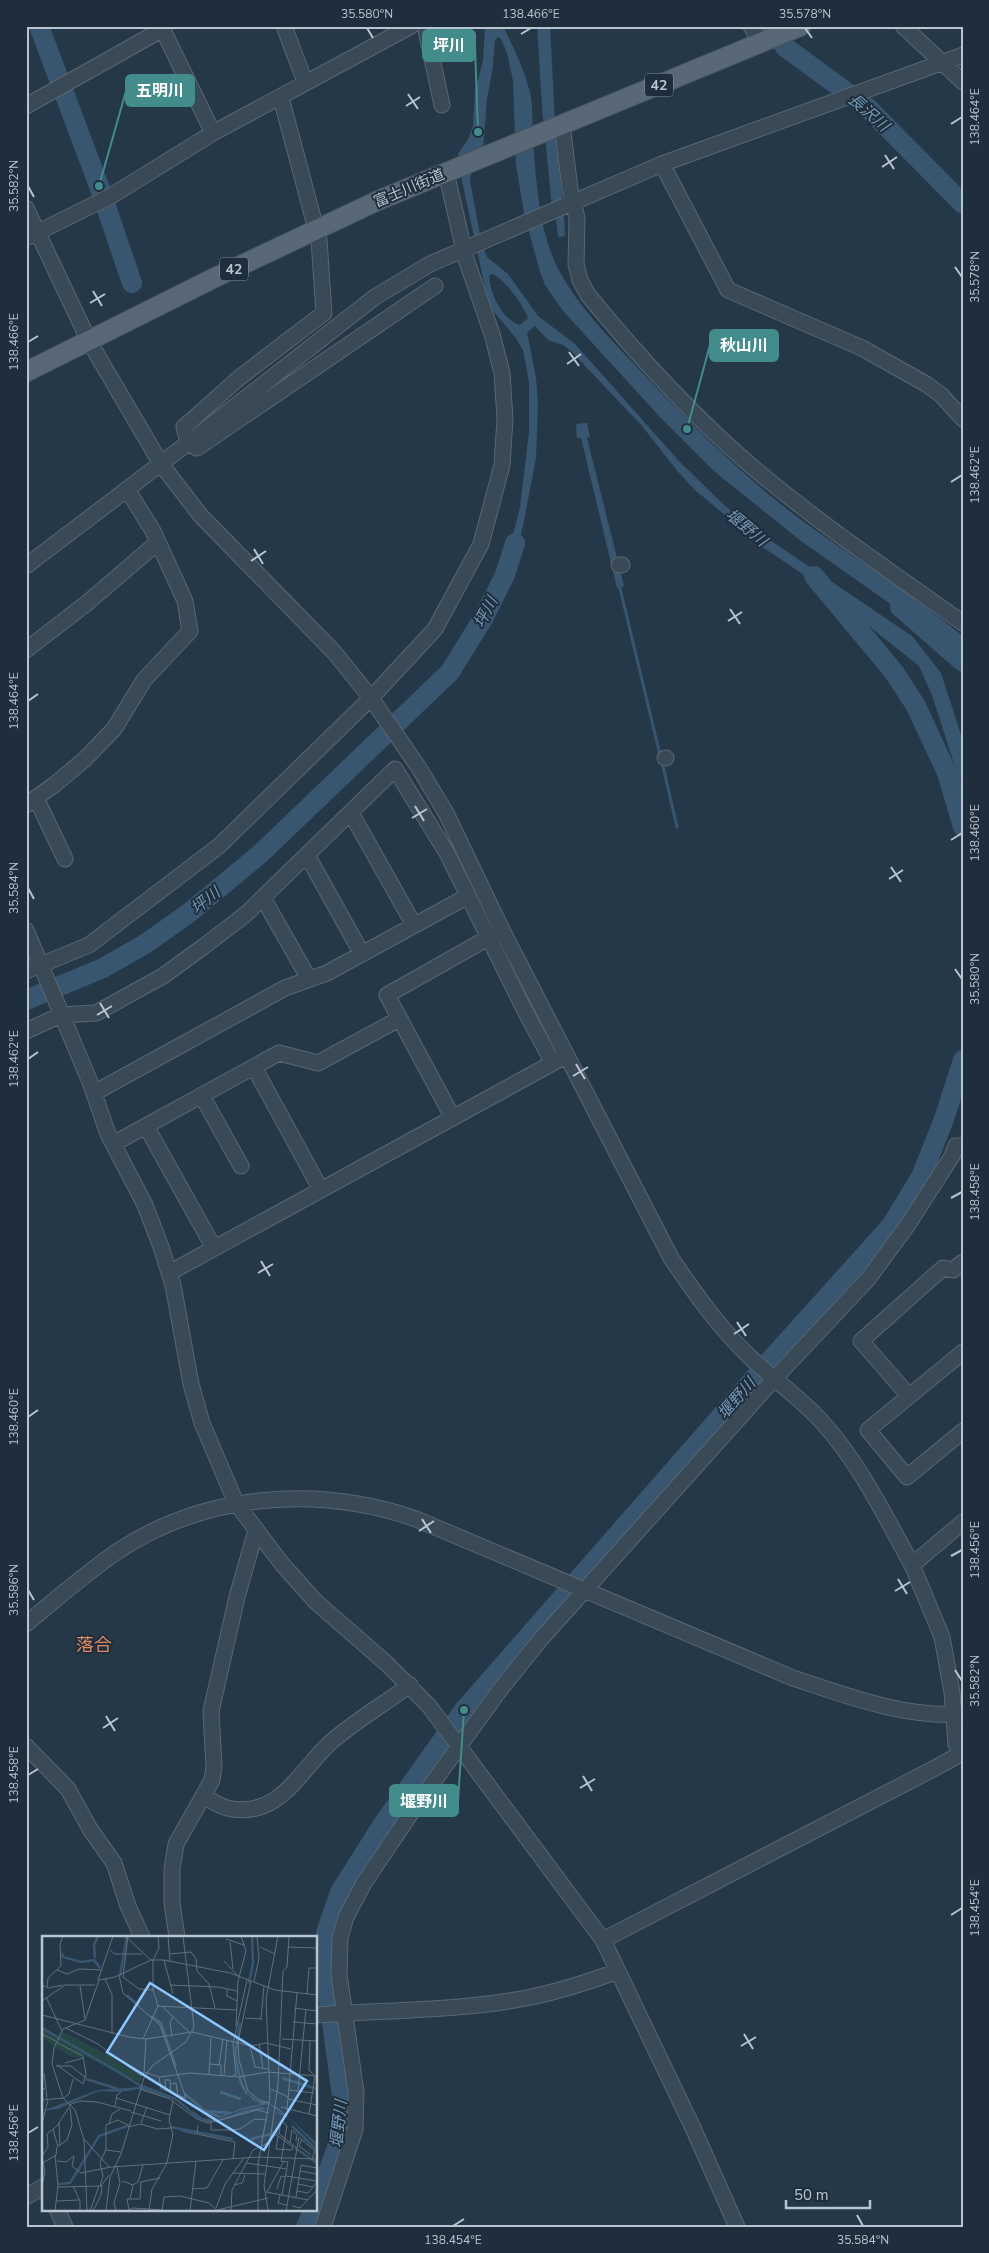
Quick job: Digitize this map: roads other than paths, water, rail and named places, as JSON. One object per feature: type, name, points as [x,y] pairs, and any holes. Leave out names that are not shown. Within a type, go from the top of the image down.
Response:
[{"type":"main road","name":"富士川街道","points":[[26,372],[377,201],[799,27]]},
{"type":"street","points":[[284,26],[305,82]]},
{"type":"street","points":[[32,235],[105,199],[213,133],[281,98],[305,82],[411,26]]},
{"type":"street","points":[[425,26],[442,105]]},
{"type":"street","points":[[751,26],[762,43]]},
{"type":"street","points":[[903,26],[963,82]]},
{"type":"street","points":[[26,106],[63,87],[162,28],[213,133]]},
{"type":"street","points":[[26,566],[161,464],[375,297],[430,264],[662,164],[963,55]]},
{"type":"street","points":[[281,98],[317,230],[324,295],[324,313],[239,378],[184,427],[188,443],[197,448],[343,340],[435,286]]},
{"type":"street","points":[[559,125],[569,204],[577,218],[576,264],[580,280],[588,296],[650,367],[711,429],[751,465],[805,509],[963,623]]},
{"type":"street","points":[[662,164],[728,290],[862,348],[926,384],[941,395],[963,419]]},
{"type":"street","points":[[26,971],[42,969],[89,945],[219,846],[371,698],[435,629],[481,544],[502,465],[505,419],[502,373],[492,334],[477,295],[446,172]]},
{"type":"street","points":[[26,208],[32,235],[89,341],[161,464],[201,516],[334,652],[371,698],[401,740],[446,813],[502,930],[560,1059]]},
{"type":"street","points":[[65,859],[31,801],[84,760],[114,729],[144,680],[190,631],[184,601],[158,542],[127,489]]},
{"type":"street","points":[[26,650],[158,542]]},
{"type":"street","points":[[26,1031],[61,1015],[96,1013],[163,976],[246,914],[395,769],[447,853],[488,938],[560,1059],[671,1258],[704,1308],[735,1343],[822,1421],[842,1445],[874,1496],[912,1565],[942,1638],[957,1692],[956,1744],[962,1748],[955,1757],[603,1940]]},
{"type":"street","points":[[350,813],[414,925]]},
{"type":"street","points":[[307,855],[362,954]]},
{"type":"street","points":[[94,1093],[285,988],[327,973],[468,896]]},
{"type":"street","points":[[263,898],[308,980]]},
{"type":"street","points":[[26,930],[94,1093],[113,1144],[145,1205],[169,1272],[191,1384],[198,1408],[236,1503],[316,1602],[410,1686],[444,1724],[603,1940],[693,2128],[737,2227]]},
{"type":"street","points":[[453,1118],[387,995],[502,930]]},
{"type":"street","points":[[113,1144],[279,1053],[318,1063],[399,1020]]},
{"type":"street","points":[[169,1272],[560,1059]]},
{"type":"street","points":[[254,1067],[321,1190]]},
{"type":"street","points":[[202,1096],[241,1166]]},
{"type":"street","points":[[146,1126],[214,1248]]},
{"type":"street","points":[[323,2227],[355,2129],[356,2092],[338,1974],[340,1938],[346,1917],[364,1883],[458,1744],[540,1640],[774,1379],[868,1278],[908,1226],[952,1156],[956,1146],[963,1146]]},
{"type":"street","points":[[909,1396],[861,1341],[943,1268],[953,1270],[963,1262]]},
{"type":"street","points":[[963,1352],[868,1430],[907,1477],[963,1431]]},
{"type":"street","points":[[26,1624],[118,1551],[176,1520],[236,1503],[289,1498],[337,1499],[382,1508],[424,1522],[793,1678],[846,1696],[921,1714],[958,1714]]},
{"type":"street","points":[[912,1565],[962,1524]]},
{"type":"street","points":[[177,1936],[172,1903],[172,1869],[176,1844],[212,1780],[211,1711],[220,1664],[256,1530]]},
{"type":"street","points":[[203,1796],[226,1807],[238,1809],[260,1808],[277,1800],[331,1742],[410,1686]]},
{"type":"street","points":[[26,1746],[68,1789],[90,1829],[114,1863],[128,1906],[142,1936]]},
{"type":"street","points":[[318,2015],[481,2005],[527,1998],[581,1985],[618,1971]]},
{"type":"street","points":[[26,2197],[42,2187]]},
{"type":"street","points":[[57,2210],[64,2227]]},
{"type":"water","points":[[485,26],[503,26],[523,70],[531,97],[537,184],[544,231],[561,275],[590,316],[673,405],[753,481],[796,516],[922,604],[963,636],[963,655],[801,541],[715,472],[659,416],[563,311],[545,285],[524,213],[516,165],[513,81],[507,53],[501,39],[498,37],[495,40],[493,66],[487,99],[483,148],[470,181],[482,245],[487,257],[508,274],[538,316],[575,344],[678,460],[724,505],[758,532],[912,636],[941,673],[963,741],[963,792],[932,695],[919,666],[807,577],[764,548],[695,490],[642,426],[571,351],[563,345],[548,340],[535,326],[527,332],[536,378],[538,403],[536,458],[523,526],[511,571],[505,566],[520,507],[529,432],[529,382],[523,350],[515,337],[489,306],[461,176],[458,154],[468,139],[473,126],[475,90],[483,61]],"holes":[[[492,274],[513,293],[526,313],[528,318],[520,325],[507,317],[498,305],[492,291],[489,276]]]},
{"type":"water","points":[[537,26],[550,26],[556,140],[565,236],[558,237],[556,219],[553,218],[542,107]]},
{"type":"water","points":[[930,161],[963,194],[963,210],[923,171]]},
{"type":"water","points":[[587,423],[590,437],[587,438],[624,586],[617,588],[581,438],[577,438],[576,424]]},
{"type":"waterway","points":[[39,26],[99,186],[132,283]]},
{"type":"waterway","name":"長沢川","points":[[772,26],[785,47],[867,107],[963,204]]},
{"type":"waterway","name":"坪川","points":[[26,1000],[103,968],[145,944],[189,913],[260,854],[450,672],[484,617],[505,575],[515,543]]},
{"type":"waterway","name":"堰野川","points":[[814,576],[894,672],[916,706],[947,773],[963,827]]},
{"type":"waterway","points":[[619,584],[660,755]]},
{"type":"waterway","points":[[900,607],[963,662]]},
{"type":"waterway","points":[[662,762],[677,827]]},
{"type":"waterway","name":"堰野川","points":[[318,2199],[337,2148],[343,2103],[329,2001],[326,1933],[340,1892],[383,1824],[464,1710],[773,1357],[891,1226],[921,1177],[944,1119],[963,1060]]},
{"type":"waterway","name":"堰野川","points":[[306,2227],[314,2210]]},
{"type":"place","name":"坪川","points":[[478,132]]},
{"type":"place","name":"五明川","points":[[99,186]]},
{"type":"place","name":"秋山川","points":[[687,429]]},
{"type":"place","name":"堰野川","points":[[464,1710]]},
{"type":"district","name":"落合","points":[[94,1645]]}]
